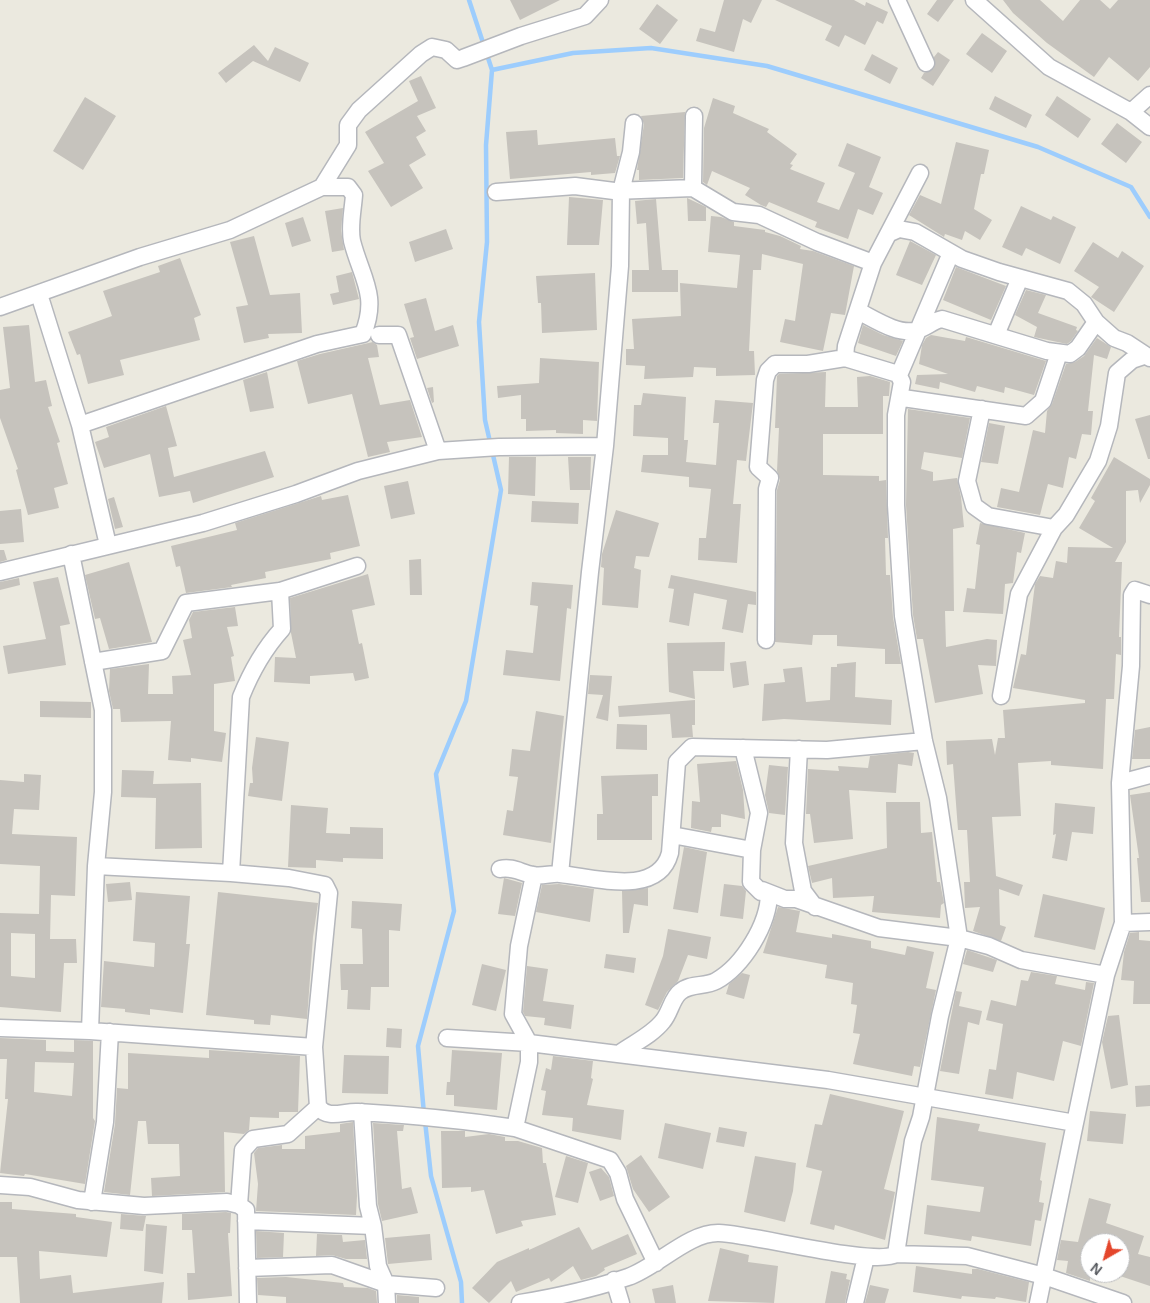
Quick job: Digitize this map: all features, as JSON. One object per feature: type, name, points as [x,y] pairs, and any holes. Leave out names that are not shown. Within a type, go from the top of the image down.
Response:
[{"type":"street","points":[[322,188],[348,145],[348,125],[359,110],[432,46],[446,50],[457,60],[585,16],[600,0]]},
{"type":"street","points":[[897,0],[903,17],[926,62]]},
{"type":"street","points":[[903,17],[911,0]]},
{"type":"street","points":[[974,0],[1049,67],[1131,112],[1150,127]]},
{"type":"street","points":[[1131,112],[1150,95]]},
{"type":"street","points":[[693,188],[694,116]]},
{"type":"street","points":[[560,874],[590,572],[605,446],[620,266],[621,191],[631,152],[634,123]]},
{"type":"street","points":[[845,358],[846,346],[873,263],[920,173]]},
{"type":"street","points":[[496,192],[574,186],[621,191],[693,188],[733,212],[759,215],[817,242],[873,263]]},
{"type":"street","points":[[0,308],[140,257],[230,230],[322,188],[348,187],[354,195],[351,220],[352,241],[367,281],[370,318],[364,334],[317,344],[80,425]]},
{"type":"street","points":[[890,233],[899,229],[915,232],[952,253],[999,272],[1068,291],[1084,304],[1096,322],[1114,338],[1127,343],[1147,357]]},
{"type":"street","points":[[896,1254],[908,1162],[922,1117],[959,938],[938,798],[924,742],[903,616],[896,505],[896,415],[902,382],[899,375],[952,253]]},
{"type":"street","points":[[996,335],[1020,278]]},
{"type":"street","points":[[39,294],[80,425],[108,544]]},
{"type":"street","points":[[858,312],[905,332],[919,330],[932,321],[942,319],[1059,353],[1070,354],[1078,348],[1096,322]]},
{"type":"street","points":[[379,335],[398,335],[438,452]]},
{"type":"street","points":[[899,401],[903,398],[1026,416],[1043,401],[1059,353]]},
{"type":"street","points":[[1000,696],[1018,594],[1054,528],[1066,515],[1098,461],[1110,426],[1117,373],[1132,360],[1147,357]]},
{"type":"street","points":[[766,640],[767,489],[770,478],[758,467],[765,380],[768,371],[776,364],[808,364],[845,358],[899,375]]},
{"type":"street","points":[[982,410],[967,481],[974,506],[988,516],[1054,528]]},
{"type":"street","points":[[0,572],[108,544],[203,523],[296,494],[358,470],[438,452],[498,447],[605,446]]},
{"type":"street","points":[[71,554],[103,710],[103,792],[96,866],[90,1030]]},
{"type":"street","points":[[93,662],[162,651],[186,603],[280,591],[357,566]]},
{"type":"street","points":[[1038,1303],[1106,975],[1123,923],[1120,783],[1131,666],[1132,595],[1135,590],[1150,595]]},
{"type":"street","points":[[232,873],[241,697],[252,670],[270,642],[282,630],[280,591]]},
{"type":"street","points":[[500,869],[509,867],[534,875],[560,874],[593,880],[633,881],[658,874],[667,866],[672,834],[677,762],[692,747],[827,750],[924,742]]},
{"type":"street","points":[[743,748],[759,813],[752,850],[751,882],[760,892],[762,890],[785,898],[796,899],[879,928],[959,938],[989,946],[1021,960],[1106,975]]},
{"type":"street","points":[[799,749],[794,843],[803,891],[815,907]]},
{"type":"street","points":[[1120,783],[1150,775]]},
{"type":"street","points":[[672,834],[752,850]]},
{"type":"street","points":[[96,866],[232,873],[318,882],[328,888],[314,1047],[318,1107],[323,1113],[332,1115],[362,1112],[515,1128],[610,1160],[618,1173],[625,1199],[656,1263]]},
{"type":"street","points":[[515,1128],[529,1062],[529,1043],[513,1014],[519,946],[534,875]]},
{"type":"street","points":[[620,1053],[662,1022],[679,992],[692,986],[715,982],[750,948],[764,922],[769,904],[769,893]]},
{"type":"street","points":[[1123,923],[1150,922]]},
{"type":"street","points":[[0,1028],[90,1030],[314,1047]]},
{"type":"street","points":[[92,1202],[106,1122],[110,1032]]},
{"type":"street","points":[[447,1038],[529,1043],[620,1053],[828,1080],[1075,1123]]},
{"type":"street","points":[[239,1206],[243,1150],[253,1139],[288,1134],[318,1107]]},
{"type":"street","points":[[362,1112],[368,1206],[373,1226],[378,1266],[386,1284],[387,1303]]},
{"type":"street","points":[[0,1185],[30,1187],[92,1202],[144,1206],[227,1202],[239,1206],[246,1210],[248,1303]]},
{"type":"street","points":[[246,1221],[373,1226]]},
{"type":"street","points":[[520,1303],[628,1277],[705,1234],[718,1233],[866,1257],[890,1258],[896,1254],[968,1256],[1044,1276],[1123,1303]]},
{"type":"street","points":[[855,1303],[866,1257]]},
{"type":"street","points":[[247,1268],[332,1265],[386,1284],[436,1288]]},
{"type":"street","points":[[614,1280],[621,1303]]},
{"type":"building","points":[[510,0],[560,0],[520,20]]},
{"type":"building","points":[[724,0],[762,0],[751,23],[743,19],[734,52],[696,41],[700,28],[715,32]]},
{"type":"building","points":[[775,0],[854,0],[865,6],[866,2],[888,12],[883,24],[877,21],[865,45],[845,35],[839,47],[825,40],[832,26]]},
{"type":"building","points":[[937,0],[954,0],[938,22],[927,14]]},
{"type":"building","points":[[1003,0],[1040,0],[1063,21],[1080,0],[1100,0],[1110,9],[1118,0],[1150,0],[1150,67],[1138,81],[1109,57],[1094,77],[1047,43],[1013,13]]},
{"type":"building","points":[[657,4],[678,20],[660,44],[639,29]]},
{"type":"building","points":[[982,33],[1007,51],[992,73],[966,54]]},
{"type":"building","points":[[254,45],[268,61],[275,47],[309,63],[300,82],[253,61],[226,83],[218,73]]},
{"type":"building","points":[[938,52],[950,60],[933,86],[921,78],[924,73],[934,68],[934,57]]},
{"type":"building","points":[[872,54],[898,68],[890,84],[864,70]]},
{"type":"building","points":[[421,76],[436,108],[417,116],[426,131],[416,137],[426,155],[409,165],[423,188],[391,207],[368,171],[384,163],[365,132],[418,101],[409,81]]},
{"type":"building","points":[[995,96],[1032,115],[1026,128],[989,109]]},
{"type":"building","points":[[1057,96],[1091,119],[1078,138],[1045,115]]},
{"type":"building","points":[[85,97],[116,116],[83,170],[53,151]]},
{"type":"building","points":[[713,98],[735,106],[733,113],[769,129],[767,132],[797,154],[790,164],[793,165],[790,169],[825,183],[817,202],[839,210],[855,173],[838,166],[847,143],[881,157],[869,187],[883,193],[873,215],[858,209],[848,239],[815,227],[817,222],[769,202],[766,207],[761,205],[745,195],[750,188],[712,171],[707,185],[703,182],[704,128]]},
{"type":"building","points":[[685,112],[683,178],[639,180],[639,170],[637,170],[644,124],[641,116]]},
{"type":"building","points":[[1117,123],[1142,142],[1126,163],[1101,144]]},
{"type":"building","points":[[537,130],[538,145],[615,138],[617,156],[620,156],[615,173],[591,175],[591,172],[510,179],[506,132]]},
{"type":"building","points":[[956,142],[989,150],[984,174],[981,174],[974,209],[992,220],[980,240],[965,231],[962,240],[945,234],[944,237],[909,215],[920,195],[941,204]]},
{"type":"building","points":[[569,197],[603,200],[599,245],[567,245]]},
{"type":"building","points":[[687,198],[706,207],[706,221],[688,221]]},
{"type":"building","points":[[656,199],[662,270],[678,270],[678,292],[632,292],[632,270],[649,270],[646,223],[637,224],[635,201]]},
{"type":"building","points":[[1021,206],[1051,220],[1053,216],[1076,227],[1060,264],[1026,248],[1022,256],[1002,247]]},
{"type":"building","points":[[343,208],[341,230],[344,250],[332,252],[325,211]]},
{"type":"building","points":[[711,216],[721,217],[734,222],[734,226],[765,230],[765,232],[780,236],[801,246],[800,249],[813,251],[854,266],[845,315],[831,313],[823,351],[780,342],[785,319],[795,321],[803,264],[762,254],[761,270],[753,270],[749,351],[754,351],[755,375],[716,376],[716,368],[694,367],[693,377],[644,379],[645,366],[626,365],[626,349],[634,349],[632,319],[681,316],[680,283],[737,288],[740,255],[708,252]]},
{"type":"building","points":[[303,217],[311,241],[292,247],[285,223]]},
{"type":"building","points":[[446,229],[453,249],[415,262],[409,242]]},
{"type":"building","points":[[254,236],[270,295],[300,293],[302,333],[268,334],[269,338],[244,343],[236,307],[248,305],[230,242]]},
{"type":"building","points":[[910,241],[936,255],[922,285],[896,275]]},
{"type":"building","points":[[1093,242],[1118,258],[1122,251],[1144,266],[1114,312],[1091,297],[1099,287],[1074,271]]},
{"type":"building","points":[[180,258],[201,315],[194,318],[200,340],[120,360],[124,375],[88,384],[80,354],[77,355],[68,332],[112,316],[103,291],[160,272],[158,266]]},
{"type":"building","points":[[956,267],[1006,286],[991,320],[943,300]]},
{"type":"building","points":[[352,272],[359,299],[333,305],[330,294],[339,292],[336,276]]},
{"type":"building","points":[[595,273],[597,330],[542,333],[541,303],[538,303],[536,276]]},
{"type":"building","points":[[1026,290],[1046,295],[1038,313],[1077,327],[1076,330],[1078,331],[1071,341],[1067,344],[1034,337],[1037,327],[1015,315]]},
{"type":"building","points":[[426,298],[435,331],[453,325],[459,346],[417,359],[410,338],[414,337],[404,304]]},
{"type":"building","points":[[29,325],[35,382],[46,380],[52,406],[48,407],[60,442],[57,443],[68,484],[54,488],[59,508],[28,515],[16,470],[18,469],[0,418],[0,390],[10,388],[3,327]]},
{"type":"building","points":[[863,325],[883,335],[903,341],[896,356],[858,343]]},
{"type":"building","points":[[931,335],[965,341],[966,337],[1046,361],[1034,395],[1005,387],[1004,393],[977,386],[975,392],[940,382],[939,389],[915,384],[917,375],[948,374],[919,364],[922,345],[926,338]]},
{"type":"building","points":[[1097,338],[1111,347],[1107,359],[1094,355],[1088,411],[1093,411],[1091,435],[1082,434],[1076,459],[1069,457],[1063,488],[1048,484],[1040,515],[997,507],[1001,488],[1019,492],[1033,430],[1045,433],[1047,411],[1052,404],[1066,364],[1075,362],[1084,356]]},
{"type":"building","points":[[373,342],[377,345],[379,357],[368,358],[380,405],[410,400],[422,437],[387,442],[390,452],[368,457],[352,394],[308,404],[297,361]]},
{"type":"building","points":[[540,358],[599,362],[597,421],[583,420],[583,434],[556,433],[556,430],[526,431],[526,419],[521,419],[521,395],[498,398],[497,386],[539,383]]},
{"type":"building","points":[[267,372],[274,408],[250,412],[243,380]]},
{"type":"building","points":[[826,372],[825,407],[858,407],[857,377],[870,376],[890,382],[889,396],[883,396],[883,434],[823,434],[823,475],[879,476],[879,481],[886,480],[888,538],[885,538],[886,575],[890,575],[893,617],[901,664],[885,664],[885,649],[837,646],[837,635],[813,635],[812,645],[775,642],[777,490],[780,480],[777,471],[779,428],[775,428],[777,376],[779,374]]},
{"type":"building","points":[[433,387],[434,402],[432,403],[427,388]]},
{"type":"building","points":[[643,393],[686,397],[684,440],[688,440],[686,462],[716,465],[719,423],[713,423],[715,400],[753,403],[746,461],[737,460],[733,504],[741,504],[737,563],[698,560],[699,538],[706,538],[711,489],[689,487],[689,477],[641,472],[643,455],[668,455],[668,438],[633,436],[634,405],[641,405]]},
{"type":"building","points":[[166,406],[177,446],[168,448],[174,477],[265,451],[274,477],[193,503],[190,491],[159,497],[150,454],[104,468],[95,442],[109,437],[106,427]]},
{"type":"building","points":[[908,409],[970,418],[962,458],[924,452],[921,469],[933,472],[933,481],[957,478],[961,497],[964,527],[953,529],[954,611],[945,611],[946,647],[987,639],[997,640],[996,666],[978,665],[983,694],[935,703],[923,639],[917,639],[913,615],[906,505]]},
{"type":"building","points":[[1150,415],[1150,459],[1148,459],[1135,419]]},
{"type":"building","points":[[989,423],[1005,426],[998,464],[981,462]]},
{"type":"building","points":[[509,457],[536,457],[535,496],[508,494]]},
{"type":"building","points":[[568,457],[591,457],[590,490],[570,490]]},
{"type":"building","points":[[1114,457],[1150,479],[1150,485],[1140,503],[1138,490],[1126,491],[1126,542],[1115,562],[1122,562],[1119,637],[1121,637],[1121,655],[1116,654],[1114,699],[1106,699],[1103,769],[1051,765],[1051,761],[1018,763],[1021,816],[992,817],[996,876],[1023,885],[1019,896],[999,889],[1000,925],[1006,927],[1001,941],[973,931],[980,907],[965,908],[964,882],[970,882],[967,830],[958,830],[953,764],[947,765],[946,741],[992,739],[995,755],[998,738],[1005,738],[1003,710],[1085,703],[1085,700],[1013,688],[1021,654],[1026,655],[1035,584],[1040,576],[1053,578],[1056,561],[1067,563],[1068,547],[1113,548],[1079,528],[1095,501],[1091,498]]},
{"type":"building","points":[[408,481],[415,514],[391,519],[384,486]]},
{"type":"building","points":[[348,495],[360,546],[330,553],[331,559],[265,572],[266,578],[231,585],[232,587],[186,593],[180,566],[176,567],[171,546],[237,530],[235,523],[321,496],[322,500]]},
{"type":"building","points":[[114,497],[123,527],[115,529],[108,499]]},
{"type":"building","points":[[532,501],[579,503],[578,524],[531,522]]},
{"type":"building","points":[[21,509],[24,542],[0,544],[0,511]]},
{"type":"building","points":[[616,510],[659,523],[649,557],[636,556],[634,568],[641,570],[638,608],[602,605],[604,568],[601,567],[602,554]]},
{"type":"building","points":[[980,523],[1025,533],[1021,553],[1017,552],[1013,583],[1005,584],[1003,614],[963,612],[967,588],[975,589],[980,545],[976,544]]},
{"type":"building","points":[[0,550],[4,550],[7,560],[0,562]]},
{"type":"building","points":[[421,559],[422,595],[410,595],[409,560]]},
{"type":"building","points":[[129,562],[152,642],[109,649],[100,618],[95,619],[85,575]]},
{"type":"building","points":[[368,574],[375,605],[352,610],[359,644],[362,643],[369,678],[355,681],[353,673],[310,676],[310,684],[274,682],[275,657],[296,658],[291,633],[290,598]]},
{"type":"building","points":[[671,575],[756,592],[756,605],[748,604],[743,633],[722,629],[727,600],[694,593],[689,626],[669,622],[674,589],[668,588]]},
{"type":"building","points":[[58,577],[70,624],[60,626],[66,665],[8,674],[3,646],[46,639],[33,582]]},
{"type":"building","points":[[19,578],[20,585],[0,590],[0,582]]},
{"type":"building","points":[[532,582],[573,585],[571,609],[567,608],[560,681],[503,675],[506,650],[533,653],[538,606],[530,605]]},
{"type":"building","points":[[235,607],[238,626],[227,627],[234,656],[231,657],[235,681],[214,684],[214,731],[226,733],[222,762],[191,758],[191,762],[168,760],[171,721],[121,722],[120,709],[113,709],[109,691],[110,669],[149,664],[148,694],[173,694],[172,676],[191,675],[183,640],[192,638],[189,620],[193,612]]},
{"type":"building","points":[[725,642],[724,671],[693,671],[695,699],[669,692],[667,643]]},
{"type":"building","points":[[746,661],[749,685],[733,688],[730,663]]},
{"type":"building","points":[[856,662],[855,697],[892,700],[891,725],[784,719],[762,721],[764,684],[785,682],[783,669],[802,667],[806,702],[830,700],[831,667],[837,667],[837,664]]},
{"type":"building","points":[[590,675],[612,676],[608,721],[596,718],[603,695],[588,694]]},
{"type":"building","points":[[695,700],[695,725],[692,725],[693,737],[672,738],[670,714],[619,717],[618,706]]},
{"type":"building","points":[[40,701],[91,702],[91,718],[40,717]]},
{"type":"building","points":[[536,711],[564,716],[551,843],[503,835],[507,810],[513,811],[518,777],[509,776],[512,749],[530,751]]},
{"type":"building","points":[[617,724],[647,725],[647,750],[616,749]]},
{"type":"building","points":[[1150,727],[1150,759],[1132,759],[1135,730]]},
{"type":"building","points":[[256,737],[289,742],[282,801],[248,796],[250,783],[253,783],[252,768]]},
{"type":"building","points":[[914,753],[912,766],[898,764],[896,793],[849,790],[853,839],[814,843],[810,814],[806,814],[808,769],[839,771],[838,766],[868,768],[870,756]]},
{"type":"building","points":[[736,761],[743,790],[745,819],[721,814],[721,827],[712,827],[711,832],[691,828],[692,801],[700,802],[697,764]]},
{"type":"building","points":[[769,765],[788,767],[785,815],[769,813],[765,795]]},
{"type":"building","points":[[122,770],[154,771],[153,784],[201,783],[202,848],[155,849],[156,798],[121,797]]},
{"type":"building","points":[[24,774],[41,775],[39,810],[14,809],[12,834],[77,837],[75,896],[51,895],[50,939],[76,939],[77,963],[64,963],[61,1012],[0,1007],[0,913],[39,914],[40,866],[0,864],[0,780],[24,782]],"holes":[[[11,933],[35,934],[35,978],[11,976]]]},
{"type":"building","points":[[658,774],[658,796],[652,796],[652,840],[597,840],[597,814],[603,814],[601,776]]},
{"type":"building","points":[[1150,792],[1150,902],[1141,902],[1137,858],[1139,858],[1130,795]]},
{"type":"building","points":[[886,802],[920,802],[921,833],[932,832],[937,882],[940,882],[944,903],[941,905],[940,918],[872,912],[874,896],[833,898],[832,878],[812,883],[808,866],[887,848]]},
{"type":"building","points":[[1055,803],[1095,807],[1093,834],[1072,832],[1067,861],[1052,858],[1056,834],[1053,835]]},
{"type":"building","points":[[291,805],[328,808],[326,833],[350,834],[350,827],[383,828],[383,859],[343,858],[343,862],[316,860],[316,868],[288,867]]},
{"type":"building","points":[[684,847],[707,852],[698,913],[673,909]]},
{"type":"building","points":[[504,878],[522,883],[515,916],[498,914]]},
{"type":"building","points":[[130,882],[132,900],[108,902],[106,884]]},
{"type":"building","points":[[559,884],[594,889],[590,922],[536,912],[542,885]]},
{"type":"building","points":[[724,884],[742,886],[746,891],[743,919],[720,916]]},
{"type":"building","points":[[648,888],[648,906],[634,904],[629,933],[623,933],[622,891]]},
{"type":"building","points":[[136,892],[190,896],[186,944],[190,944],[183,1013],[150,1009],[150,1015],[125,1012],[125,1009],[101,1007],[104,961],[154,967],[155,943],[133,941]]},
{"type":"building","points":[[218,892],[318,903],[313,937],[307,1019],[271,1015],[270,1025],[254,1024],[254,1020],[206,1015]]},
{"type":"building","points":[[1043,894],[1105,908],[1095,950],[1034,937]]},
{"type":"building","points":[[352,901],[402,904],[400,931],[389,930],[389,987],[371,987],[370,1010],[347,1009],[348,990],[341,990],[340,964],[363,964],[362,929],[351,928]]},
{"type":"building","points":[[778,907],[800,911],[796,932],[832,938],[832,934],[871,941],[871,948],[905,955],[907,946],[934,952],[926,988],[936,990],[920,1067],[914,1066],[912,1076],[853,1064],[860,1034],[853,1033],[857,1005],[851,1004],[853,983],[825,978],[827,965],[763,953]]},
{"type":"building","points":[[668,929],[711,937],[707,959],[688,955],[678,981],[667,992],[658,1010],[645,1005],[663,956]]},
{"type":"building","points":[[1139,932],[1139,940],[1150,941],[1150,1004],[1133,1004],[1134,981],[1121,980],[1124,952],[1130,933]]},
{"type":"building","points":[[967,950],[997,960],[993,972],[963,964]]},
{"type":"building","points":[[606,954],[636,958],[634,973],[604,968]]},
{"type":"building","points":[[482,964],[506,970],[496,1011],[472,1005]]},
{"type":"building","points":[[527,966],[548,969],[543,1001],[574,1005],[571,1029],[544,1025],[545,1018],[525,1016],[523,1012]]},
{"type":"building","points":[[1031,972],[1057,976],[1055,984],[1085,990],[1086,982],[1094,983],[1081,1046],[1063,1041],[1054,1081],[1017,1072],[1013,1099],[985,1094],[989,1069],[996,1070],[1003,1024],[986,1020],[991,1000],[1016,1006],[1021,980],[1028,981]]},
{"type":"building","points":[[742,973],[750,975],[744,999],[726,994],[729,984]]},
{"type":"building","points":[[956,991],[962,992],[959,1006],[982,1011],[979,1025],[968,1022],[959,1074],[940,1071]]},
{"type":"building","points":[[1119,1015],[1128,1085],[1111,1089],[1102,1042],[1108,1016]]},
{"type":"building","points":[[387,1028],[402,1029],[401,1048],[386,1047]]},
{"type":"building","points":[[0,1038],[46,1040],[46,1051],[74,1052],[74,1040],[93,1041],[93,1118],[95,1121],[85,1184],[25,1174],[24,1176],[0,1173],[8,1099],[5,1099],[7,1059],[0,1059]],"holes":[[[35,1062],[74,1063],[72,1096],[34,1092]]]},
{"type":"building","points":[[209,1050],[300,1056],[298,1112],[279,1112],[279,1118],[250,1117],[249,1130],[244,1134],[224,1132],[225,1192],[152,1196],[151,1178],[180,1176],[179,1144],[148,1144],[146,1121],[138,1121],[130,1195],[104,1192],[115,1124],[117,1088],[128,1089],[128,1053],[209,1058]]},
{"type":"building","points":[[452,1050],[502,1053],[497,1110],[454,1106],[454,1095],[446,1095],[447,1082],[450,1082]]},
{"type":"building","points":[[344,1055],[389,1056],[388,1094],[342,1093]]},
{"type":"building","points":[[553,1056],[593,1061],[591,1078],[593,1079],[587,1105],[624,1110],[621,1140],[572,1131],[573,1118],[542,1115],[546,1091],[541,1090],[546,1068],[551,1070]]},
{"type":"building","points":[[1150,1085],[1150,1106],[1136,1107],[1135,1086]]},
{"type":"building","points":[[830,1094],[904,1111],[884,1189],[895,1192],[885,1240],[835,1225],[834,1230],[810,1224],[822,1171],[806,1167],[815,1124],[822,1125]]},
{"type":"building","points":[[1090,1111],[1126,1114],[1123,1144],[1087,1141]]},
{"type":"building","points":[[937,1117],[980,1124],[978,1131],[1046,1143],[1040,1180],[1042,1181],[1039,1202],[1044,1203],[1041,1221],[1035,1220],[1031,1246],[972,1236],[971,1241],[924,1234],[927,1205],[980,1212],[984,1187],[931,1180]]},
{"type":"building","points":[[353,1122],[357,1196],[356,1215],[256,1211],[258,1184],[254,1153],[258,1148],[282,1145],[282,1149],[305,1149],[305,1136],[340,1132],[340,1124]]},
{"type":"building","points":[[373,1123],[404,1125],[403,1131],[397,1131],[402,1189],[411,1187],[418,1213],[382,1221],[378,1204]]},
{"type":"building","points":[[665,1123],[711,1133],[703,1169],[658,1158]]},
{"type":"building","points":[[719,1127],[747,1132],[744,1147],[716,1142]]},
{"type":"building","points":[[441,1131],[465,1131],[465,1137],[489,1134],[505,1137],[505,1141],[518,1141],[542,1148],[543,1163],[546,1163],[556,1215],[521,1221],[523,1226],[496,1234],[484,1190],[471,1192],[471,1187],[442,1188]]},
{"type":"building","points":[[641,1155],[670,1197],[649,1212],[633,1189],[626,1166]]},
{"type":"building","points":[[566,1156],[588,1163],[578,1203],[555,1197]]},
{"type":"building","points":[[755,1156],[796,1163],[793,1191],[785,1222],[744,1212]]},
{"type":"building","points":[[601,1168],[609,1177],[614,1196],[600,1201],[589,1172]]},
{"type":"building","points":[[1089,1198],[1111,1204],[1106,1223],[1144,1236],[1138,1254],[1150,1257],[1150,1286],[1130,1279],[1130,1233],[1080,1233]]},
{"type":"building","points":[[0,1202],[12,1202],[12,1209],[76,1214],[76,1217],[112,1222],[107,1257],[39,1251],[40,1279],[71,1275],[73,1293],[164,1282],[162,1303],[20,1303],[17,1257],[0,1257]]},
{"type":"building","points":[[231,1213],[230,1233],[228,1233],[232,1296],[188,1300],[187,1273],[195,1273],[192,1230],[182,1230],[182,1214]]},
{"type":"building","points":[[121,1214],[146,1216],[143,1231],[120,1229]]},
{"type":"building","points":[[146,1224],[167,1226],[163,1274],[144,1271]]},
{"type":"building","points":[[579,1227],[592,1250],[628,1234],[637,1254],[604,1268],[605,1270],[596,1276],[581,1280],[573,1266],[551,1282],[549,1278],[516,1292],[511,1281],[489,1303],[472,1288],[497,1262],[529,1248],[529,1250]]},
{"type":"building","points":[[256,1231],[284,1233],[283,1257],[257,1258]]},
{"type":"building","points":[[317,1234],[342,1235],[343,1242],[365,1240],[367,1259],[346,1259],[332,1255],[316,1256]]},
{"type":"building","points":[[430,1234],[432,1260],[388,1264],[385,1238]]},
{"type":"building","points":[[1080,1234],[1080,1278],[1066,1273],[1068,1261],[1057,1260],[1061,1240],[1078,1242]]},
{"type":"building","points":[[720,1248],[749,1255],[748,1262],[778,1266],[774,1303],[708,1301]]},
{"type":"building","points":[[916,1266],[972,1274],[972,1269],[978,1269],[1029,1282],[1026,1302],[996,1297],[995,1299],[962,1296],[961,1299],[913,1292]]},
{"type":"building","points":[[831,1271],[847,1274],[846,1279],[850,1280],[845,1303],[825,1303]]},
{"type":"building","points":[[286,1277],[343,1283],[344,1287],[368,1288],[376,1291],[377,1303],[286,1303],[286,1297],[258,1295],[257,1278]]},
{"type":"building","points":[[673,1285],[676,1303],[655,1303],[652,1289]]},
{"type":"building","points":[[870,1285],[889,1289],[885,1303],[865,1303]]},
{"type":"building","points":[[397,1295],[419,1297],[419,1303],[397,1303]]},
{"type":"waterway","points":[[424,1114],[418,1046],[454,911],[436,774],[466,701],[501,490],[485,420],[479,322],[487,242],[486,145],[492,70],[469,0]]},
{"type":"waterway","points":[[492,70],[573,53],[651,48],[767,66],[1038,147],[1131,187],[1150,217]]},
{"type":"waterway","points":[[425,1121],[431,1176],[461,1282],[462,1303]]}]
